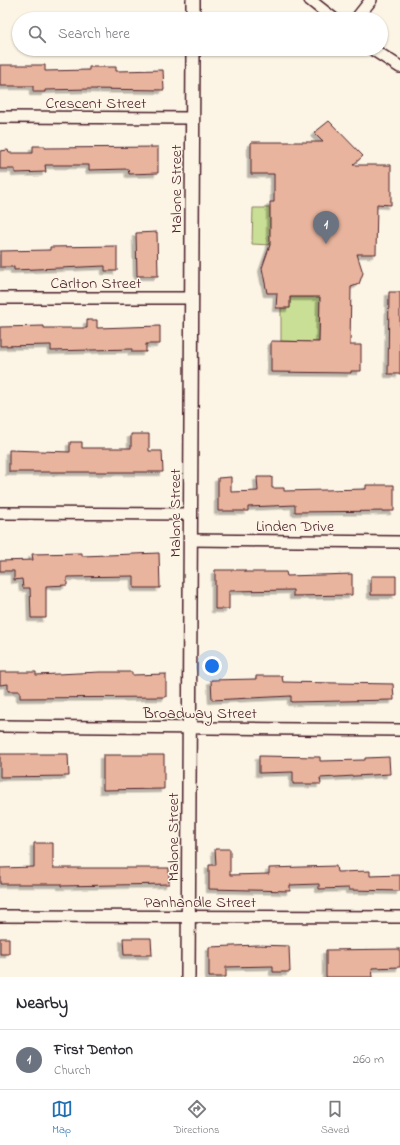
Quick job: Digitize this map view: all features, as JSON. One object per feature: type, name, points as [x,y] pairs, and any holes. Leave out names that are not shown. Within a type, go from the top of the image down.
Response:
[{"type":"street","points":[[193,0],[193,12]]},
{"type":"street","points":[[310,0],[325,12]]},
{"type":"street","points":[[362,12],[371,0]]},
{"type":"street","name":"Malone Street","points":[[188,977],[193,56]]},
{"type":"street","points":[[383,56],[400,67]]},
{"type":"street","name":"Crescent Street","points":[[0,117],[193,118]]},
{"type":"street","name":"Carlton Street","points":[[0,298],[192,298]]},
{"type":"street","points":[[0,513],[191,514]]},
{"type":"street","name":"Linden Drive","points":[[190,540],[400,542]]},
{"type":"street","name":"Broadway Street","points":[[0,726],[400,730]]},
{"type":"street","name":"Panhandle Street","points":[[0,916],[400,917]]},
{"type":"green space","points":[[253,208],[270,208],[270,245],[252,244]]},
{"type":"green space","points":[[320,294],[319,342],[281,341],[281,308],[290,308],[290,297],[313,297]]},
{"type":"building","points":[[0,65],[45,65],[45,71],[89,70],[89,67],[116,67],[116,71],[163,70],[164,90],[89,89],[45,90],[45,92],[33,92],[33,86],[0,86]]},
{"type":"building","points":[[329,121],[363,156],[353,165],[391,165],[391,205],[377,204],[376,254],[357,254],[363,273],[359,284],[351,287],[350,345],[361,345],[361,371],[351,371],[351,373],[271,372],[271,341],[319,342],[320,297],[290,297],[290,308],[276,308],[277,293],[267,293],[262,268],[270,245],[270,202],[274,202],[274,174],[251,174],[251,142],[323,142],[314,133]]},
{"type":"building","points":[[33,146],[45,146],[45,148],[158,147],[158,173],[129,174],[128,169],[89,170],[89,165],[45,165],[46,172],[15,173],[15,169],[0,169],[0,151],[8,150],[9,153],[33,153]]},
{"type":"building","points":[[157,232],[158,276],[137,276],[136,233]]},
{"type":"building","points":[[117,246],[117,271],[105,271],[105,266],[14,270],[14,267],[0,267],[0,251],[50,250],[50,247]]},
{"type":"building","points":[[389,292],[400,292],[400,374],[388,374]]},
{"type":"building","points":[[87,320],[97,320],[97,328],[160,326],[160,344],[146,344],[146,352],[132,352],[132,349],[51,351],[51,345],[0,346],[0,327],[44,326],[44,328],[87,328]]},
{"type":"building","points":[[131,434],[149,434],[149,451],[162,451],[163,472],[9,472],[9,450],[70,452],[70,442],[82,442],[82,448],[131,448]]},
{"type":"building","points":[[231,477],[231,492],[258,491],[257,477],[272,477],[272,488],[284,488],[284,491],[366,489],[366,485],[394,485],[394,511],[295,512],[295,505],[248,507],[248,511],[218,511],[218,478]]},
{"type":"building","points":[[82,553],[82,556],[159,553],[160,588],[134,588],[134,576],[67,577],[67,585],[46,586],[46,618],[31,618],[30,588],[23,588],[22,579],[14,580],[14,571],[0,571],[0,561],[33,560],[32,554]]},
{"type":"building","points":[[215,570],[286,572],[287,576],[352,574],[352,595],[293,596],[293,590],[229,591],[229,609],[215,609]]},
{"type":"building","points":[[371,576],[396,576],[396,595],[371,595]]},
{"type":"building","points":[[0,672],[36,672],[36,675],[100,672],[132,672],[132,675],[166,674],[166,697],[20,698],[20,691],[8,691],[8,684],[0,685]]},
{"type":"building","points":[[256,676],[282,676],[283,682],[393,684],[394,700],[291,702],[291,696],[212,700],[211,680],[256,679]]},
{"type":"building","points":[[0,754],[68,754],[69,776],[0,777]]},
{"type":"building","points":[[103,755],[164,755],[164,789],[103,790]]},
{"type":"building","points":[[259,756],[320,757],[320,761],[365,760],[365,758],[389,757],[390,774],[320,778],[321,784],[293,784],[293,772],[259,773]]},
{"type":"building","points":[[34,843],[53,843],[53,868],[169,868],[169,884],[61,886],[61,884],[0,884],[0,868],[34,867]]},
{"type":"building","points":[[215,849],[230,849],[230,875],[269,874],[269,868],[336,866],[337,872],[370,871],[370,876],[400,875],[400,891],[349,890],[349,888],[319,889],[319,884],[290,885],[290,891],[209,889],[209,865],[216,865]]},
{"type":"building","points":[[0,938],[9,938],[9,954],[0,954]]},
{"type":"building","points":[[123,938],[151,938],[152,955],[124,955]]},
{"type":"building","points":[[257,945],[289,946],[290,972],[273,972],[273,966],[226,967],[226,977],[209,977],[209,947]]},
{"type":"building","points":[[400,949],[400,967],[372,968],[373,977],[326,977],[326,950]]},
{"type":"place","name":"First Denton","points":[[326,244]]}]
